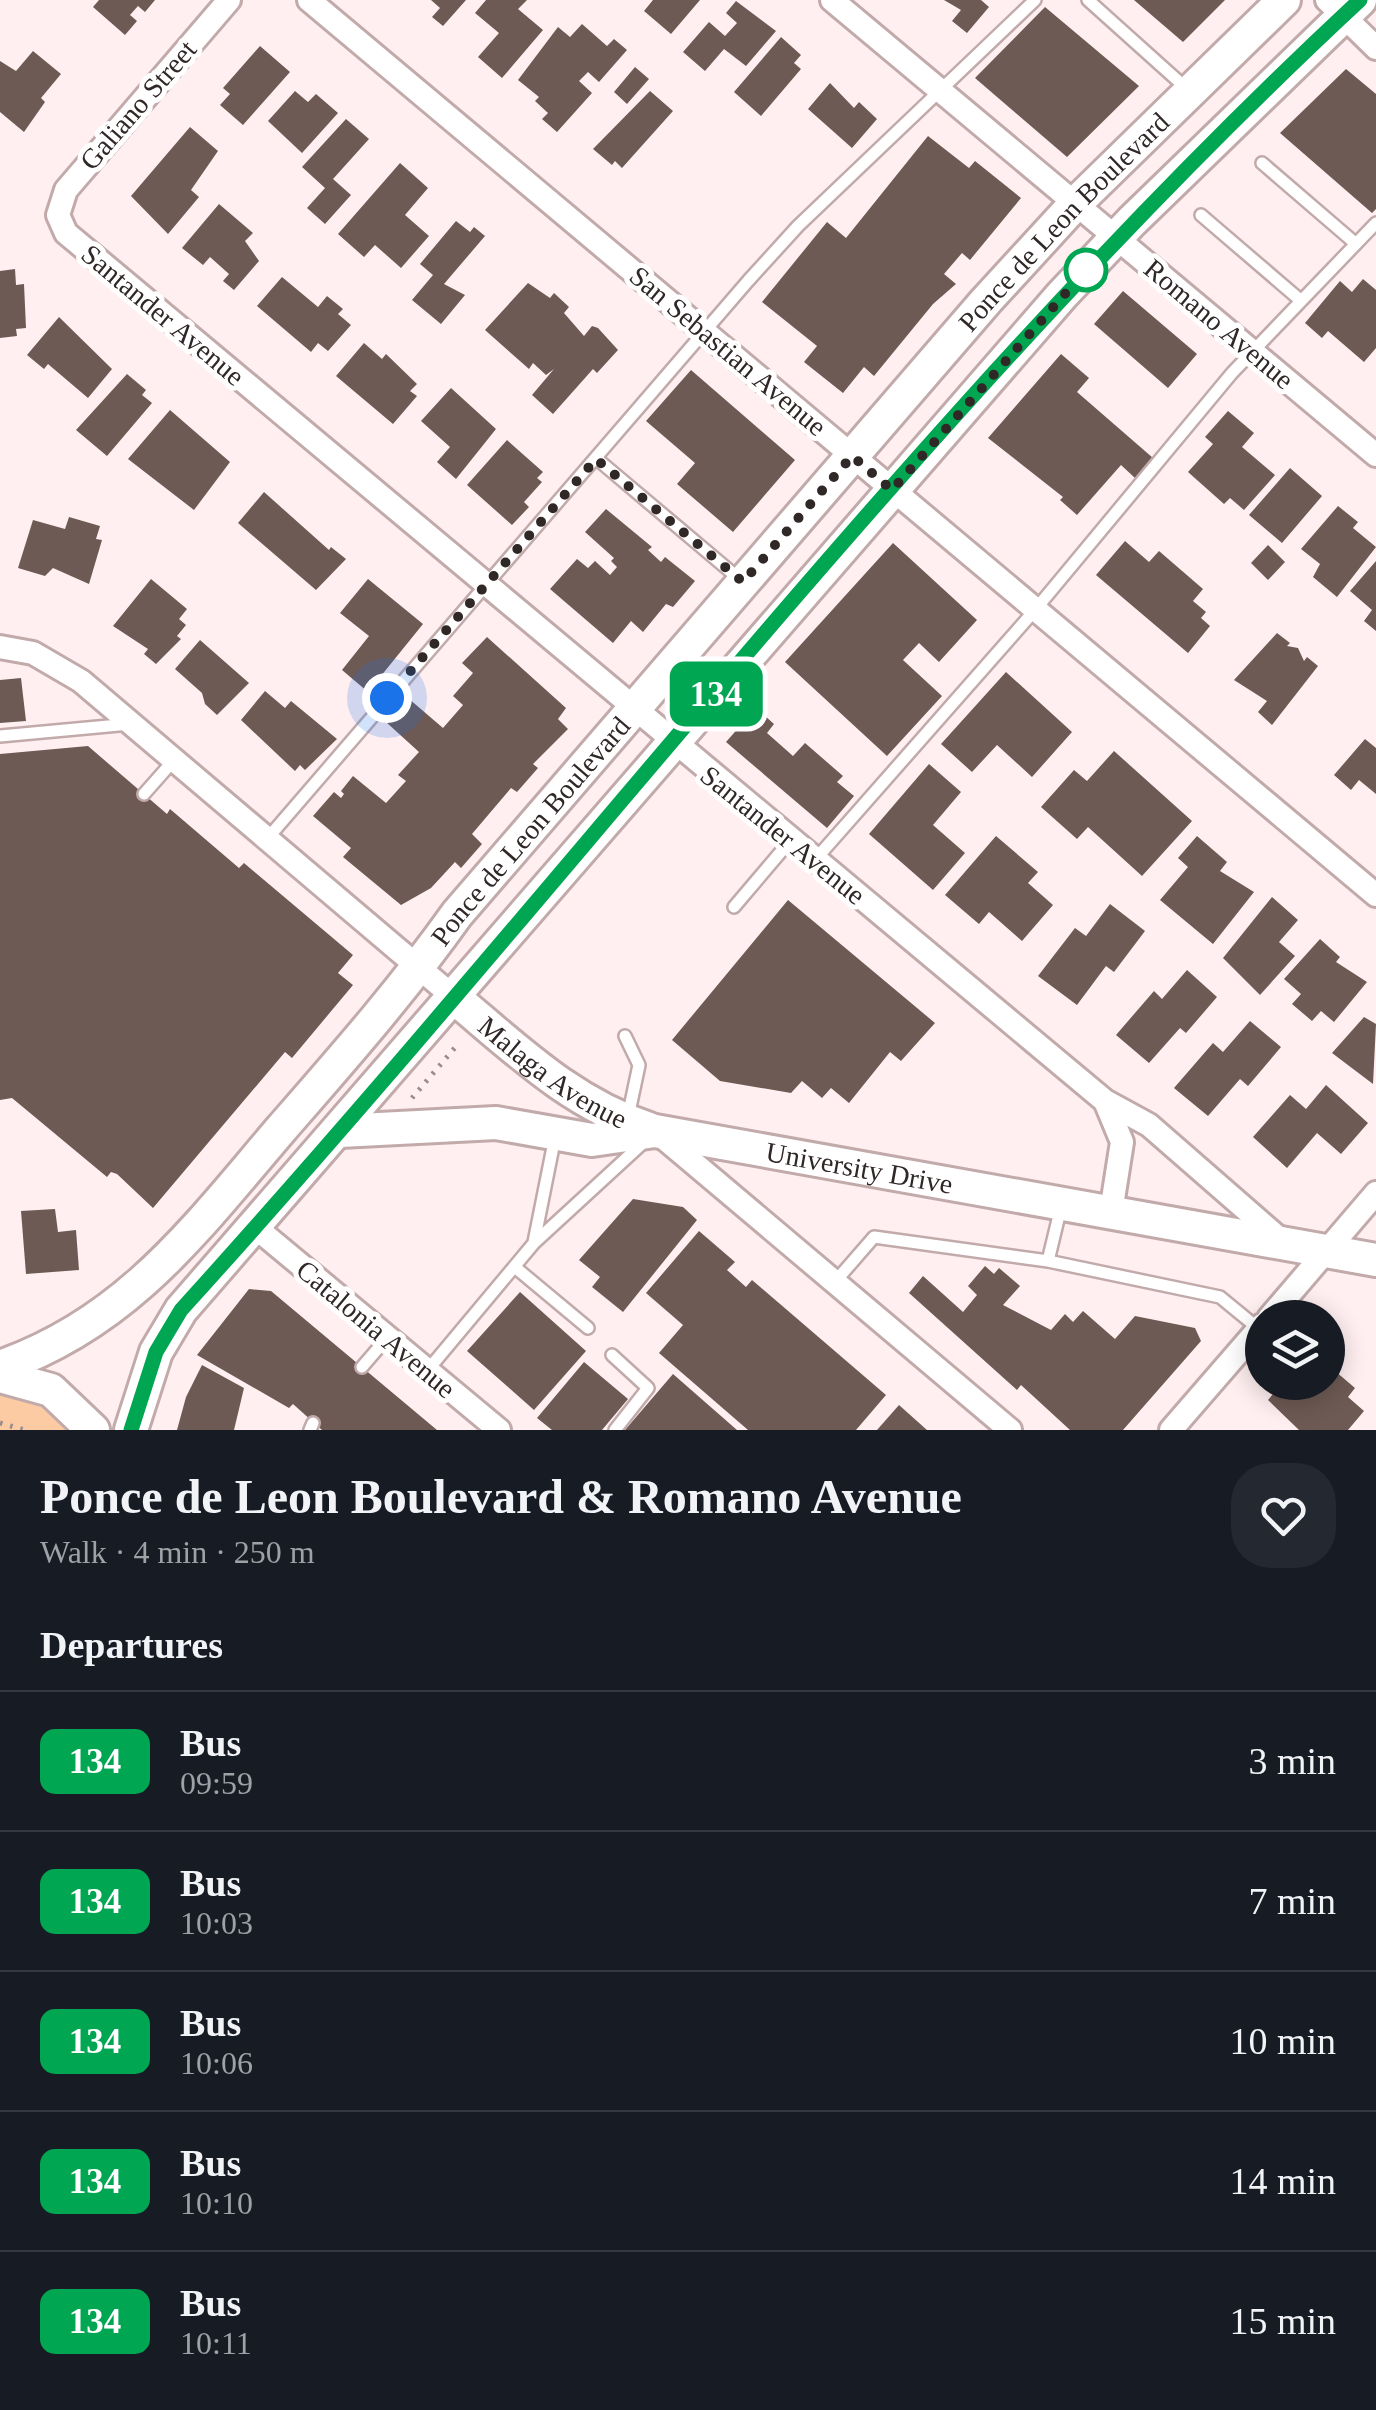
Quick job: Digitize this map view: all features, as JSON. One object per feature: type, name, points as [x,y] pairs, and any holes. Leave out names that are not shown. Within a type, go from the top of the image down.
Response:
[{"type":"street","name":"Galiano Street","points":[[58,215],[74,180],[229,0]]},
{"type":"street","name":"San Sebastian Avenue","points":[[309,0],[1376,895]]},
{"type":"street","name":"Romano Avenue","points":[[832,0],[1376,456]]},
{"type":"street","name":"Ponce de Leon Boulevard","points":[[0,1367],[93,1322],[152,1277],[418,967],[457,914],[852,456],[1076,204],[1284,0]]},
{"type":"street","name":"Ponce de Leon Boulevard","points":[[131,1430],[156,1352],[172,1322],[456,999],[892,490],[1116,238],[1344,5]]},
{"type":"street","points":[[1344,5],[1376,48]]},
{"type":"street","name":"Santander Avenue","points":[[58,215],[64,230],[76,243],[632,711],[1104,1101],[1149,1125],[1284,1243]]},
{"type":"street","name":"Malaga Avenue","points":[[0,647],[33,653],[57,664],[565,1091],[641,1126],[1010,1430]]},
{"type":"street","name":"Santander Avenue","points":[[1104,1101],[1122,1142],[1111,1212]]},
{"type":"street","name":"University Drive","points":[[340,1130],[464,1122],[592,1140],[641,1126],[1376,1260]]},
{"type":"street","points":[[1284,1300],[1376,1193]]},
{"type":"street","name":"Catalonia Avenue","points":[[255,1227],[499,1430]]},
{"type":"street","points":[[1171,1430],[1245,1345]]},
{"type":"street","points":[[0,1376],[51,1390],[93,1430]]},
{"type":"lane","points":[[267,839],[798,226],[1034,0]]},
{"type":"lane","points":[[1088,0],[1189,91]]},
{"type":"lane","points":[[1262,164],[1356,243]]},
{"type":"lane","points":[[1201,215],[1299,299]]},
{"type":"lane","points":[[814,860],[1035,610],[1251,351],[1376,222]]},
{"type":"lane","points":[[596,459],[743,582]]},
{"type":"lane","points":[[0,736],[132,724]]},
{"type":"lane","points":[[144,794],[174,760]]},
{"type":"lane","points":[[734,907],[790,840]]},
{"type":"lane","points":[[427,1371],[534,1243],[641,1126],[638,1065],[625,1036]]},
{"type":"lane","points":[[534,1243],[556,1133]]},
{"type":"lane","points":[[1048,1261],[1062,1203]]},
{"type":"lane","points":[[834,1284],[874,1236],[1048,1261],[1220,1297],[1245,1313]]},
{"type":"lane","points":[[516,1268],[588,1328]]},
{"type":"lane","points":[[362,1367],[387,1338]]},
{"type":"lane","points":[[612,1355],[648,1388],[615,1430]]},
{"type":"path","points":[[406,1104],[458,1044]]},
{"type":"path","points":[[0,1423],[25,1430]]},
{"type":"shaded area","points":[[0,1389],[42,1401],[74,1430],[0,1430]]},
{"type":"building","points":[[99,0],[155,0],[145,12],[138,6],[130,15],[137,21],[125,35],[93,7]]},
{"type":"building","points":[[431,0],[466,0],[443,26],[432,17],[440,8]]},
{"type":"building","points":[[486,0],[527,0],[518,9],[543,30],[502,78],[478,57],[499,33],[475,13]]},
{"type":"building","points":[[653,0],[700,0],[671,34],[644,11]]},
{"type":"building","points":[[944,0],[981,0],[989,7],[967,33],[952,21],[961,10]]},
{"type":"building","points":[[1134,0],[1225,0],[1183,42]]},
{"type":"building","points":[[736,1],[776,31],[746,66],[724,49],[705,71],[683,52],[709,22],[725,36],[737,23],[726,13]]},
{"type":"building","points":[[1045,7],[1139,86],[1067,157],[975,78]]},
{"type":"building","points":[[582,24],[607,46],[614,39],[627,50],[599,82],[588,72],[579,81],[592,93],[557,132],[542,119],[548,113],[535,101],[539,97],[518,80],[558,27],[570,37]]},
{"type":"building","points":[[781,37],[801,55],[794,63],[801,69],[761,116],[734,92]]},
{"type":"building","points":[[260,46],[290,72],[243,125],[220,105],[230,94],[223,88]]},
{"type":"building","points":[[33,51],[61,74],[41,98],[45,102],[24,132],[0,112],[0,61],[16,71]]},
{"type":"building","points":[[635,67],[649,79],[627,104],[614,92]]},
{"type":"building","points":[[1346,69],[1376,94],[1376,209],[1372,213],[1280,133]]},
{"type":"building","points":[[830,83],[854,108],[859,102],[877,119],[852,148],[808,109]]},
{"type":"building","points":[[295,91],[308,102],[316,94],[338,113],[302,153],[268,121]]},
{"type":"building","points":[[650,91],[673,111],[622,168],[615,161],[612,165],[593,149]]},
{"type":"building","points":[[346,119],[369,139],[333,179],[351,195],[325,224],[307,208],[325,188],[302,167]]},
{"type":"building","points":[[190,127],[218,151],[191,190],[199,197],[168,234],[131,196]]},
{"type":"building","points":[[928,136],[969,168],[975,161],[1021,198],[970,260],[962,253],[944,274],[956,284],[933,304],[874,376],[864,367],[843,393],[804,362],[817,346],[762,302],[827,222],[846,238]]},
{"type":"building","points":[[400,163],[428,188],[405,215],[429,236],[401,268],[375,245],[364,257],[338,234]]},
{"type":"building","points":[[219,204],[253,233],[245,241],[259,261],[234,290],[223,281],[229,274],[210,257],[203,265],[182,248]]},
{"type":"building","points":[[456,221],[470,232],[474,227],[485,236],[444,284],[465,295],[441,324],[412,300],[433,275],[420,264]]},
{"type":"building","points":[[15,269],[16,285],[24,284],[26,328],[16,329],[17,336],[0,338],[0,271]]},
{"type":"building","points":[[282,277],[318,307],[327,296],[343,309],[338,314],[351,325],[328,351],[318,343],[311,352],[257,306]]},
{"type":"building","points":[[1363,279],[1376,290],[1376,348],[1364,362],[1328,331],[1322,338],[1305,323],[1340,281],[1352,292]]},
{"type":"building","points":[[528,283],[550,298],[554,293],[569,307],[564,313],[584,336],[592,326],[598,328],[618,350],[597,373],[593,369],[553,414],[532,395],[554,369],[546,375],[533,363],[529,369],[485,330]]},
{"type":"building","points":[[1123,291],[1197,354],[1168,388],[1094,324]]},
{"type":"building","points":[[59,317],[112,369],[88,398],[48,364],[44,369],[27,355]]},
{"type":"building","points":[[364,343],[382,359],[386,354],[417,384],[410,391],[417,396],[393,424],[336,376]]},
{"type":"building","points":[[1061,354],[1089,378],[1077,392],[1153,458],[1135,478],[1121,465],[1077,515],[1060,500],[1063,497],[988,438]]},
{"type":"building","points":[[691,370],[795,460],[733,532],[677,484],[695,463],[646,421]]},
{"type":"building","points":[[127,374],[146,390],[142,395],[152,403],[107,456],[76,430]]},
{"type":"building","points":[[451,388],[496,429],[456,479],[437,462],[450,447],[421,421]]},
{"type":"building","points":[[170,410],[230,462],[194,510],[128,459]]},
{"type":"building","points":[[1228,411],[1254,433],[1242,447],[1275,475],[1244,510],[1230,498],[1224,504],[1188,472],[1213,444],[1205,437]]},
{"type":"building","points":[[507,440],[543,472],[537,478],[542,482],[524,502],[529,507],[512,525],[467,485]]},
{"type":"building","points":[[1290,468],[1322,496],[1282,543],[1249,515]]},
{"type":"building","points":[[264,492],[329,550],[331,547],[346,559],[316,590],[238,523]]},
{"type":"building","points":[[1338,506],[1358,522],[1353,528],[1376,547],[1337,597],[1313,577],[1320,564],[1301,549]]},
{"type":"building","points":[[606,509],[652,547],[648,550],[661,562],[665,557],[695,581],[673,607],[666,604],[643,632],[631,621],[613,643],[550,589],[577,559],[588,568],[595,561],[610,575],[617,567],[611,561],[614,558],[585,532]]},
{"type":"building","points":[[69,517],[100,526],[96,539],[102,540],[89,584],[53,568],[45,576],[18,568],[33,520],[65,529]]},
{"type":"building","points":[[1125,541],[1149,562],[1159,551],[1203,589],[1193,601],[1206,612],[1201,618],[1210,626],[1188,653],[1096,575]]},
{"type":"building","points":[[893,543],[977,620],[939,662],[919,643],[903,660],[942,696],[887,756],[785,662]]},
{"type":"building","points":[[1268,545],[1285,562],[1268,580],[1251,563]]},
{"type":"building","points":[[1376,561],[1376,631],[1364,621],[1372,610],[1350,591]]},
{"type":"building","points":[[151,579],[187,609],[179,619],[186,625],[177,636],[181,639],[156,664],[144,654],[148,649],[113,626]]},
{"type":"building","points":[[368,579],[423,624],[368,692],[342,670],[369,636],[340,613]]},
{"type":"building","points":[[1277,633],[1290,643],[1287,646],[1298,648],[1304,661],[1307,657],[1318,666],[1272,725],[1258,712],[1267,701],[1234,680]]},
{"type":"building","points":[[487,637],[566,708],[558,719],[568,729],[533,764],[538,768],[517,792],[511,788],[472,834],[482,844],[461,868],[455,862],[431,888],[401,905],[343,857],[351,848],[313,816],[334,792],[341,798],[341,791],[353,776],[386,803],[406,781],[398,775],[419,752],[386,722],[408,698],[443,728],[463,705],[453,696],[473,673],[462,663]]},
{"type":"building","points":[[200,640],[249,683],[217,715],[205,704],[202,693],[175,669]]},
{"type":"building","points":[[1006,672],[1072,732],[1032,777],[997,745],[972,772],[941,744]]},
{"type":"building","points":[[21,678],[26,721],[0,723],[0,680]]},
{"type":"building","points":[[265,691],[285,708],[291,701],[337,739],[305,770],[300,765],[295,771],[241,720]]},
{"type":"building","points":[[756,708],[774,724],[767,733],[793,756],[805,743],[843,776],[837,782],[854,796],[827,828],[726,742]]},
{"type":"building","points":[[1365,739],[1376,748],[1376,794],[1359,780],[1351,790],[1334,775]]},
{"type":"building","points":[[88,746],[167,814],[170,809],[239,868],[244,863],[353,955],[338,973],[353,985],[292,1058],[285,1052],[153,1208],[117,1174],[111,1172],[107,1177],[12,1098],[0,1100],[0,754]]},
{"type":"building","points":[[1114,751],[1192,821],[1142,876],[1088,827],[1077,839],[1041,807],[1074,770],[1087,781]]},
{"type":"building","points":[[929,764],[961,792],[933,825],[965,853],[933,890],[869,834]]},
{"type":"building","points":[[996,836],[1038,872],[1028,883],[1053,905],[1022,941],[989,912],[979,924],[945,895]]},
{"type":"building","points":[[1197,836],[1227,862],[1220,871],[1254,892],[1213,944],[1160,900],[1188,867],[1178,858]]},
{"type":"building","points":[[1272,897],[1298,920],[1279,942],[1295,956],[1260,995],[1223,958]]},
{"type":"building","points":[[788,900],[935,1023],[901,1061],[890,1052],[849,1103],[831,1088],[822,1098],[802,1081],[791,1093],[720,1081],[672,1040]]},
{"type":"building","points":[[1110,904],[1145,931],[1114,972],[1106,966],[1077,1005],[1038,976],[1075,928],[1086,936]]},
{"type":"building","points":[[1320,939],[1340,957],[1336,962],[1367,982],[1334,1022],[1321,1011],[1312,1021],[1292,1004],[1301,994],[1284,979]]},
{"type":"building","points":[[1187,970],[1217,997],[1186,1033],[1180,1028],[1149,1063],[1116,1035],[1154,991],[1162,999]]},
{"type":"building","points":[[1364,1017],[1376,1024],[1373,1084],[1332,1053]]},
{"type":"building","points":[[1250,1021],[1281,1047],[1248,1086],[1240,1079],[1208,1116],[1174,1088],[1213,1043],[1223,1052]]},
{"type":"building","points":[[1326,1085],[1368,1123],[1341,1154],[1317,1133],[1287,1168],[1253,1137],[1290,1095],[1306,1109]]},
{"type":"building","points":[[633,1199],[683,1207],[697,1220],[623,1312],[592,1287],[600,1277],[579,1260]]},
{"type":"building","points":[[55,1209],[58,1232],[76,1230],[79,1270],[26,1274],[21,1211]]},
{"type":"building","points":[[699,1231],[735,1262],[727,1270],[746,1287],[752,1280],[886,1395],[856,1430],[748,1430],[659,1353],[683,1325],[646,1293]]},
{"type":"building","points":[[985,1266],[994,1274],[999,1268],[1020,1286],[1003,1305],[1051,1330],[1065,1314],[1073,1322],[1083,1311],[1115,1339],[1135,1316],[1195,1328],[1201,1341],[1123,1430],[1070,1430],[1021,1385],[1017,1390],[909,1293],[923,1276],[963,1312],[977,1295],[968,1286]]},
{"type":"building","points":[[249,1289],[271,1291],[437,1430],[322,1430],[293,1404],[289,1408],[197,1355]]},
{"type":"building","points":[[520,1292],[586,1351],[534,1410],[467,1351]]},
{"type":"building","points":[[584,1362],[628,1399],[602,1430],[552,1430],[537,1418]]},
{"type":"building","points":[[202,1365],[244,1388],[234,1430],[177,1430],[186,1397]]},
{"type":"building","points":[[673,1374],[737,1430],[625,1430]]},
{"type":"building","points":[[1345,1379],[1355,1388],[1348,1397],[1364,1411],[1348,1430],[1299,1430],[1268,1400],[1345,1400]]},
{"type":"building","points":[[899,1405],[927,1430],[877,1430]]},
{"type":"bus line","name":"134","points":[[131,1430],[156,1352],[181,1310],[456,999],[1062,295],[1132,221],[1360,0]]},
{"type":"route","points":[[387,698],[596,459],[743,582],[852,456],[892,490],[1086,270]]}]
